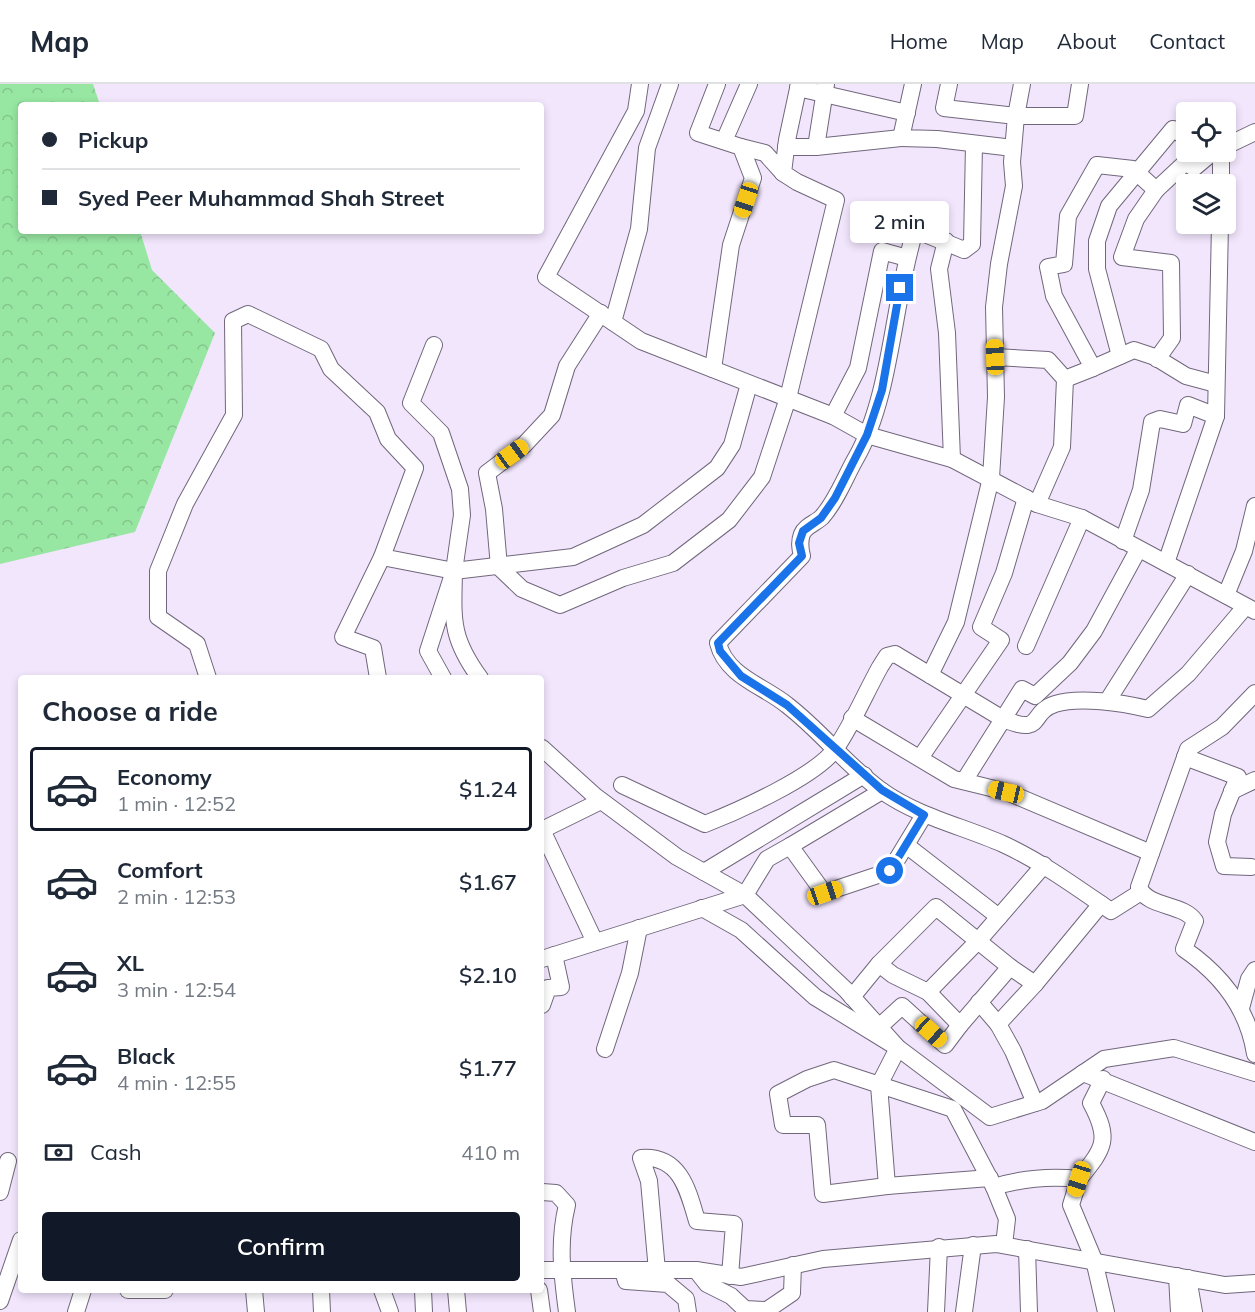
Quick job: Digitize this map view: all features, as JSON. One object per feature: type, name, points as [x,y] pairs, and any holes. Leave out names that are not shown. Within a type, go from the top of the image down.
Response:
[{"type":"street","points":[[622,785],[705,824],[805,774],[835,750],[887,656],[895,654],[1003,719],[1021,726],[1032,725],[1054,704],[1107,700],[1148,709],[1188,674],[1250,609],[1082,518],[1032,501],[952,459],[867,435],[833,416],[641,341],[546,277],[636,111],[640,84]]},
{"type":"street","points":[[670,84],[647,148],[639,229],[607,318],[567,366],[552,415],[524,445],[487,472],[494,510],[499,567],[522,590],[560,604],[623,578],[673,563],[729,520],[762,477],[788,398],[836,200],[783,173],[765,153],[698,133],[717,84]]},
{"type":"street","points":[[723,141],[749,84]]},
{"type":"street","points":[[901,138],[914,84]]},
{"type":"street","points":[[949,84],[944,108],[1016,116],[1075,116],[1080,84]]},
{"type":"street","points":[[930,675],[956,622],[991,478],[996,397],[994,307],[1000,258],[1014,186],[1013,148],[1022,84]]},
{"type":"street","points":[[783,173],[799,86],[825,89],[907,113]]},
{"type":"street","points":[[816,147],[825,89]]},
{"type":"street","points":[[1120,356],[1097,268],[1097,241],[1108,206],[1138,174],[1173,129],[1176,131]]},
{"type":"street","points":[[1236,141],[1255,132]]},
{"type":"street","points":[[786,147],[816,147],[901,138],[1013,148]]},
{"type":"street","points":[[974,145],[972,244],[964,250],[916,231],[907,258],[882,390],[867,435],[835,498],[821,518],[803,531],[799,543],[802,556],[718,643],[720,651],[741,676],[787,705],[882,790],[924,815],[1002,844],[1044,865],[1111,911],[1141,892]]},
{"type":"street","points":[[713,369],[731,245],[753,178],[741,147]]},
{"type":"street","points":[[1157,359],[1172,338],[1171,263],[1122,257],[1136,219],[1156,190],[1186,162],[1194,168],[1201,162]]},
{"type":"street","points":[[1093,368],[1054,296],[1048,267],[1064,264],[1068,216],[1097,165],[1133,169],[1156,190]]},
{"type":"street","points":[[1166,563],[1216,416],[1220,234]]},
{"type":"street","points":[[946,241],[939,269],[947,333],[952,459]]},
{"type":"street","points":[[833,416],[858,368],[882,251],[907,258]]},
{"type":"street","points":[[207,675],[197,644],[158,617],[158,571],[185,504],[234,415],[233,321],[248,314],[321,349],[331,369],[377,412],[388,439],[415,468],[382,557],[343,637],[373,648],[378,675]]},
{"type":"street","points":[[434,345],[411,403],[441,433],[460,489],[462,515],[454,572],[453,625],[461,648],[478,675]]},
{"type":"street","points":[[1065,379],[1134,350],[1157,359],[1186,376],[1216,384]]},
{"type":"street","points":[[920,758],[1000,640],[981,627],[1032,501],[1062,447],[1065,379],[1048,360],[995,357]]},
{"type":"street","points":[[382,557],[454,572],[499,567],[573,557],[643,525],[717,468],[732,446],[749,384]]},
{"type":"street","points":[[1123,541],[1141,490],[1152,422],[1160,419],[1183,424],[1188,405],[1216,416]]},
{"type":"street","points":[[1226,595],[1244,551],[1255,506]]},
{"type":"street","points":[[1026,646],[1082,518]]},
{"type":"street","points":[[964,781],[1022,689],[1035,696],[1070,663],[1094,631],[1138,550]]},
{"type":"street","points":[[440,675],[428,651],[454,572]]},
{"type":"street","points":[[1107,700],[1188,574]]},
{"type":"street","points":[[1255,693],[1222,727],[1188,749],[1139,887],[1141,892],[1191,915],[1195,921],[1184,950],[1207,965],[1232,993],[1252,1032],[1255,1054]]},
{"type":"street","points":[[852,718],[954,779],[1006,792],[1151,853]]},
{"type":"street","points":[[544,750],[601,801],[677,857],[745,895],[852,997],[898,1048]]},
{"type":"street","points":[[1185,757],[1238,777],[1223,814],[1217,842],[1224,866],[1254,867]]},
{"type":"street","points":[[704,872],[864,775]]},
{"type":"street","points":[[1232,791],[1255,780]]},
{"type":"street","points":[[544,999],[548,988],[561,987],[548,957],[745,895],[768,859],[882,790]]},
{"type":"street","points":[[544,829],[601,801]]},
{"type":"street","points":[[790,846],[825,893],[890,871],[924,815]]},
{"type":"street","points":[[544,834],[595,942]]},
{"type":"street","points":[[906,845],[999,917]]},
{"type":"street","points":[[928,992],[978,941],[1044,865]]},
{"type":"street","points":[[998,1024],[1035,984],[1101,904]]},
{"type":"street","points":[[852,997],[879,964],[936,907],[1010,967],[1035,984]]},
{"type":"street","points":[[702,908],[741,930],[815,997],[898,1048],[990,1117],[1035,1103],[1104,1059],[1174,1048],[1255,1073]]},
{"type":"street","points":[[605,1049],[630,973],[639,928]]},
{"type":"street","points":[[879,964],[893,975],[928,992],[960,1025]]},
{"type":"street","points":[[879,1027],[902,1006],[945,1045],[1010,967]]},
{"type":"street","points":[[1241,1008],[1249,979],[1255,970]]},
{"type":"street","points":[[979,1002],[998,1024],[1013,1051],[1035,1103]]},
{"type":"street","points":[[887,1186],[879,1085],[898,1048]]},
{"type":"street","points":[[1004,1245],[1007,1219],[992,1183],[953,1109],[834,1070],[807,1079],[778,1094],[783,1125],[817,1125],[823,1194],[887,1186],[992,1183],[1051,1176],[1079,1179]]},
{"type":"street","points":[[1083,1073],[1103,1079],[1255,1142]]},
{"type":"street","points":[[1103,1079],[1091,1102],[1103,1124],[1103,1143],[1094,1160],[1079,1179],[1071,1205],[1094,1260],[1106,1312]]},
{"type":"street","points":[[657,1271],[649,1181],[641,1158],[657,1157],[675,1169],[687,1190],[697,1221],[734,1224],[730,1275]]},
{"type":"street","points":[[0,1192],[8,1161]]},
{"type":"street","points":[[544,1192],[556,1193],[567,1205],[561,1231],[561,1269],[567,1312]]},
{"type":"street","points":[[964,1312],[973,1245]]},
{"type":"street","points":[[544,1270],[696,1269],[741,1276],[823,1258],[939,1247],[1004,1245],[1225,1285],[1255,1283]]},
{"type":"street","points":[[0,1301],[18,1247]]},
{"type":"street","points":[[936,1312],[939,1247]]},
{"type":"street","points":[[1027,1249],[1029,1312]]},
{"type":"street","points":[[696,1269],[707,1284],[731,1296],[745,1309],[764,1311],[792,1293],[793,1265]]},
{"type":"street","points":[[622,1270],[626,1281],[668,1284],[686,1299],[688,1312]]},
{"type":"street","points":[[1179,1312],[1183,1277]]},
{"type":"street","points":[[1183,1277],[1194,1312]]},
{"type":"street","points":[[76,1312],[82,1293]]},
{"type":"street","points":[[254,1293],[256,1312]]},
{"type":"street","points":[[321,1293],[322,1312]]},
{"type":"street","points":[[383,1293],[390,1312]]},
{"type":"street","points":[[423,1293],[424,1312]]},
{"type":"street","points":[[456,1293],[458,1312]]},
{"type":"street","points":[[539,1293],[542,1312]]},
{"type":"green space","points":[[0,84],[93,84],[99,102],[18,102],[18,234],[141,234],[152,270],[215,333],[135,532],[0,564]]},
{"type":"route","points":[[890,871],[924,815],[882,790],[787,705],[741,676],[720,651],[718,643],[796,564],[802,556],[799,543],[803,531],[821,518],[835,498],[844,475],[867,435],[882,390],[900,288]]}]
